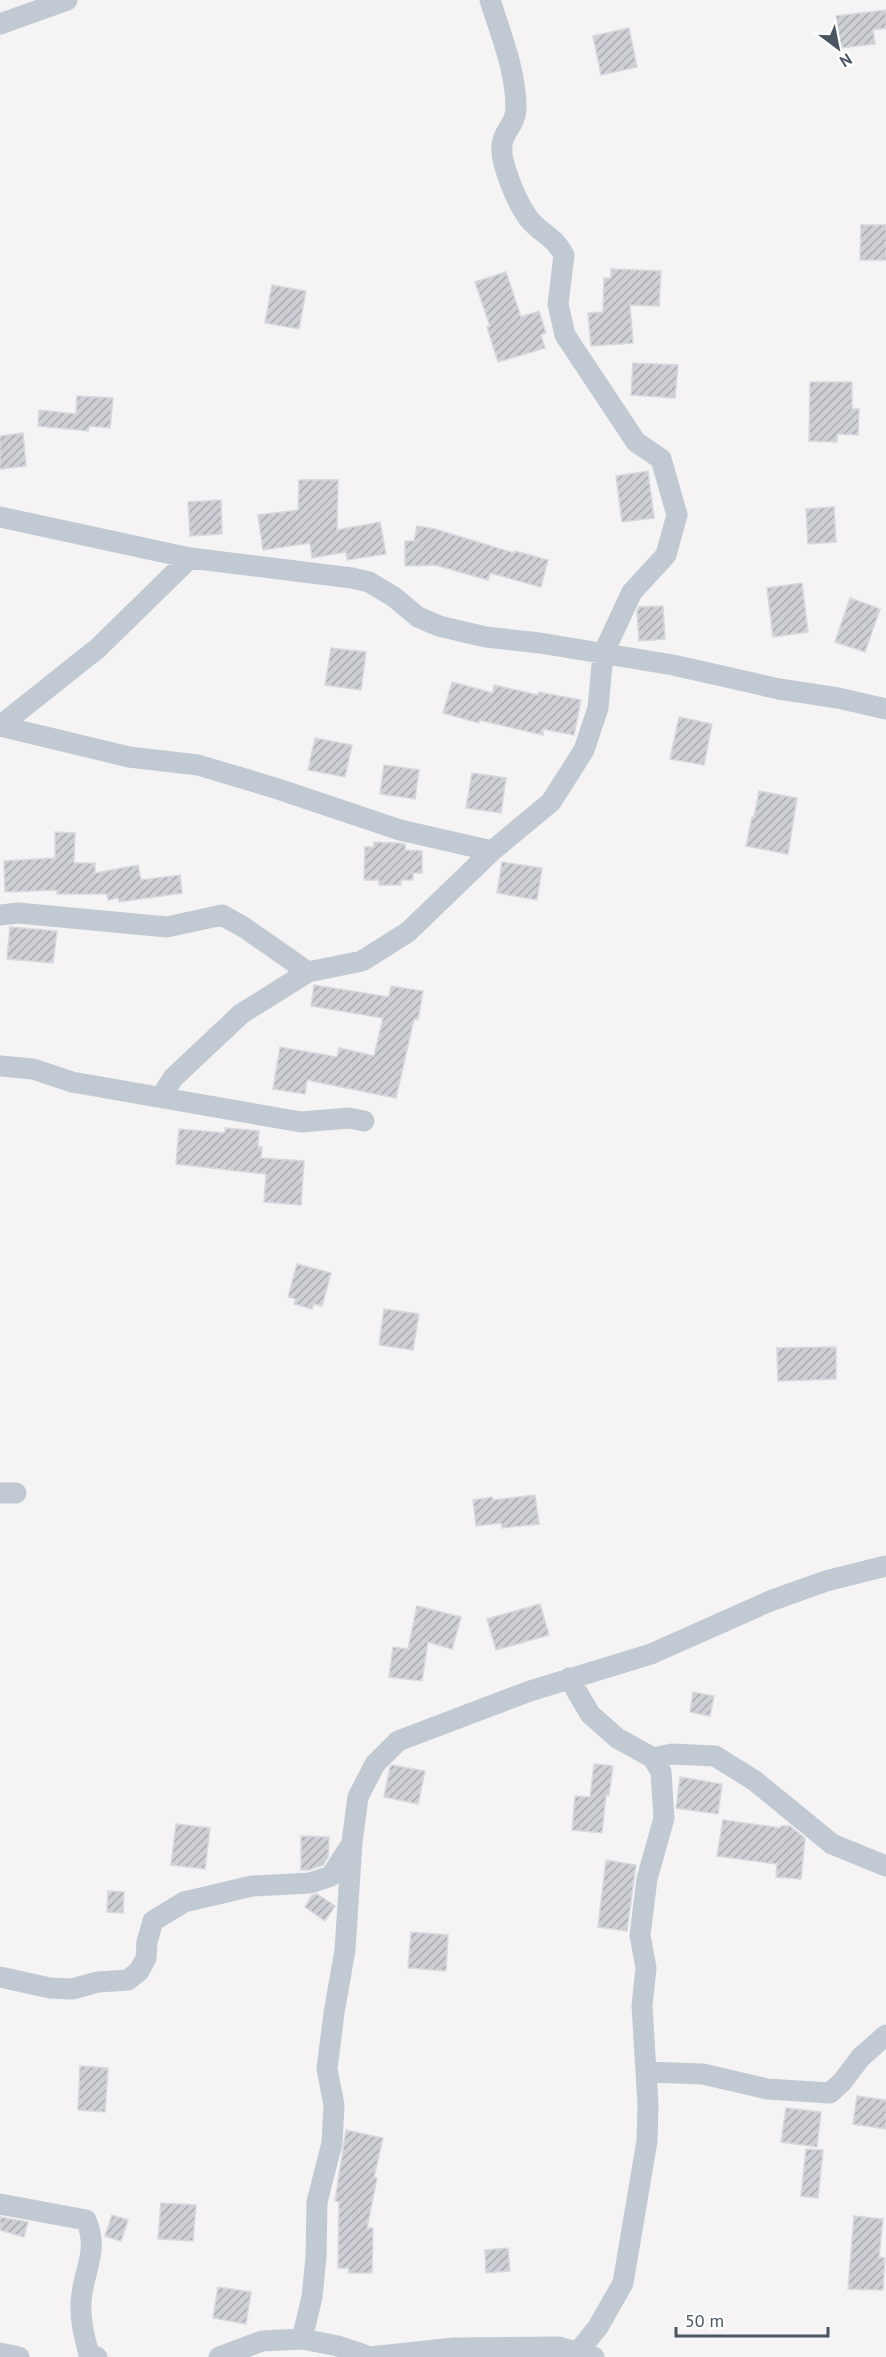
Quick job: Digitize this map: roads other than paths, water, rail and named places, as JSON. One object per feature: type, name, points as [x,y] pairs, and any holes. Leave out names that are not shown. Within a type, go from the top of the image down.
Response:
[{"type":"street","points":[[0,24],[67,0]]},
{"type":"street","points":[[161,1097],[173,1078],[241,1014],[308,972],[362,961],[408,932],[492,851],[551,802],[584,750],[598,708],[603,654],[632,592],[666,555],[677,515],[661,459],[636,442],[565,335],[558,304],[564,255],[551,236],[530,220],[504,165],[500,143],[516,112],[516,87],[490,0]]},
{"type":"street","points":[[0,517],[190,558],[352,578],[369,582],[394,597],[418,617],[439,626],[486,637],[540,643],[673,666],[886,709]]},
{"type":"street","points":[[0,726],[98,648],[190,558]]},
{"type":"street","points":[[0,726],[129,757],[198,765],[400,830],[492,851]]},
{"type":"street","points":[[0,915],[18,913],[167,927],[222,915],[245,928],[308,972]]},
{"type":"street","points":[[0,1066],[33,1069],[72,1082],[301,1122],[349,1118],[364,1121]]},
{"type":"street","points":[[302,2339],[314,2277],[317,2202],[332,2144],[334,2105],[327,2069],[345,1950],[352,1842],[358,1797],[375,1764],[398,1741],[569,1678],[651,1654],[770,1601],[826,1581],[886,1566]]},
{"type":"street","points":[[219,2357],[262,2341],[302,2339],[338,2346],[370,2357],[454,2348],[559,2347],[586,2355],[598,2327],[623,2283],[647,2141],[642,2006],[646,1968],[640,1935],[647,1879],[664,1818],[661,1772],[653,1758],[617,1738],[590,1714],[569,1678]]},
{"type":"street","points":[[653,1758],[672,1754],[715,1756],[755,1781],[832,1844],[886,1866]]},
{"type":"street","points":[[0,1977],[50,1988],[72,1989],[98,1982],[128,1980],[139,1971],[146,1958],[147,1942],[153,1921],[184,1902],[252,1887],[310,1883],[331,1876],[352,1842]]},
{"type":"street","points":[[646,2072],[703,2074],[767,2089],[830,2093],[842,2082],[861,2057],[886,2035]]},
{"type":"street","points":[[0,2204],[86,2220],[92,2234],[92,2248],[81,2302],[83,2334],[88,2356]]},
{"type":"street","points":[[0,2354],[19,2357]]}]
